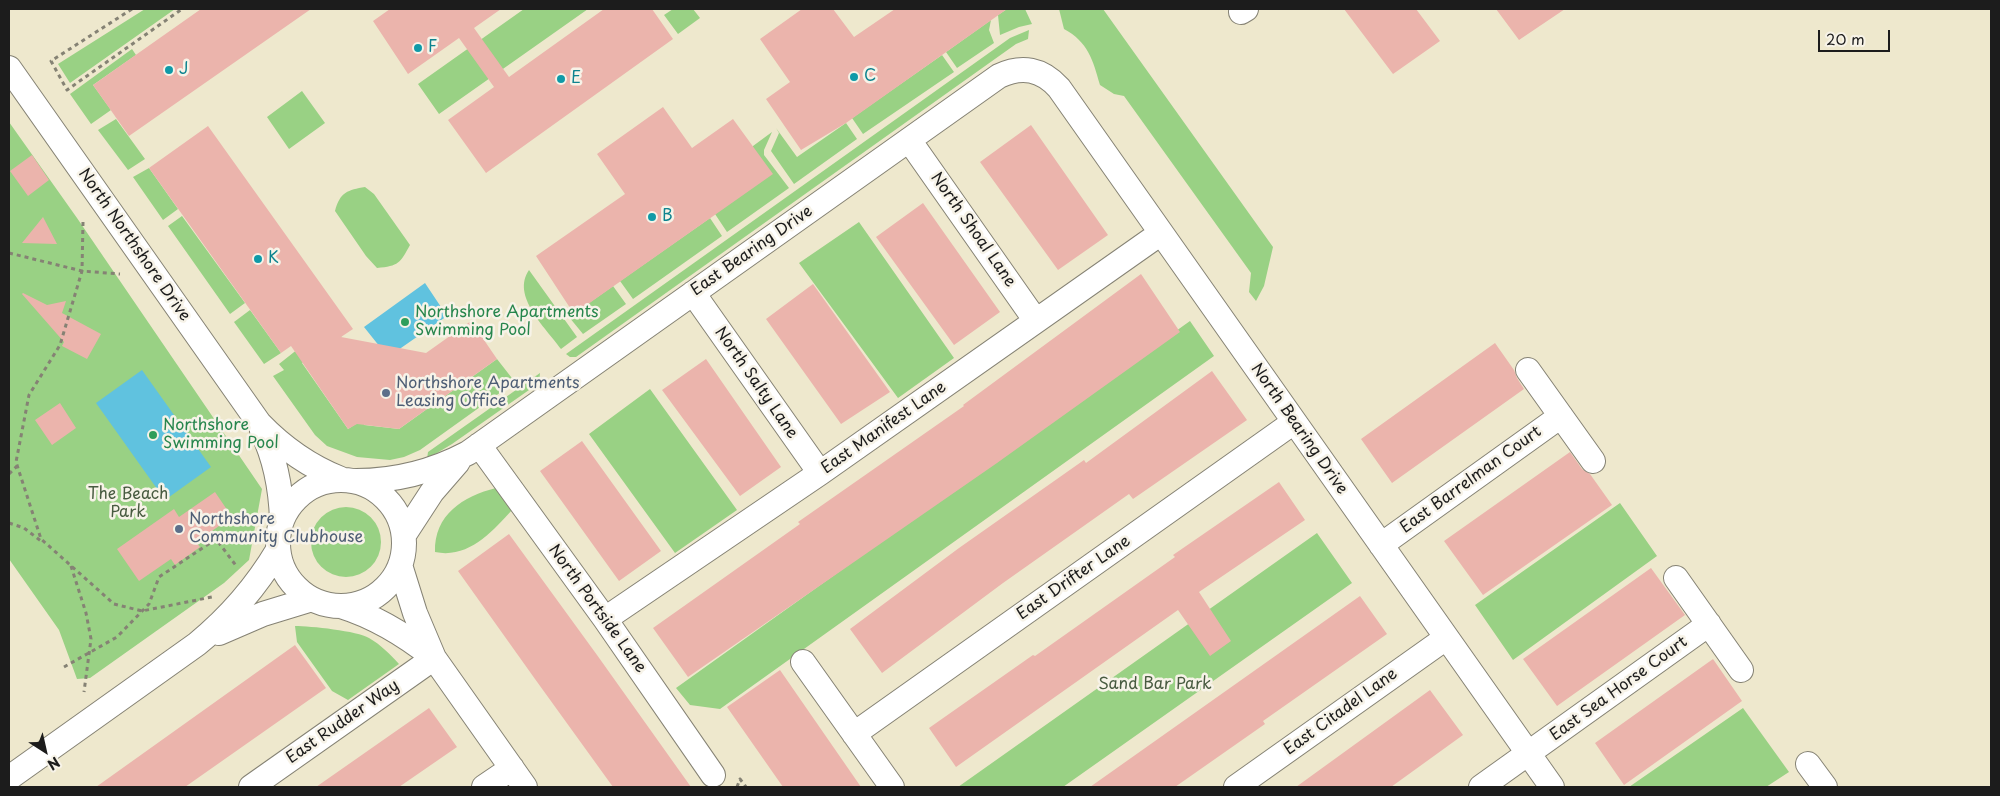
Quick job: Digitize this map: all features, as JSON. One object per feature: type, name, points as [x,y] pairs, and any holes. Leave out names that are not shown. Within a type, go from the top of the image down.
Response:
[{"type":"street","name":"North Northshore Drive","points":[[9,68],[259,423],[273,438],[306,463],[349,480]]},
{"type":"street","name":"East Bearing Drive","points":[[473,449],[999,76],[1010,70],[1022,69],[1043,74]]},
{"type":"street","name":"North Bearing Drive","points":[[1043,74],[1059,88],[1552,787]]},
{"type":"street","name":"North Shoal Lane","points":[[909,140],[1036,321]]},
{"type":"street","name":"East Manifest Lane","points":[[605,619],[820,473],[1160,233]]},
{"type":"street","name":"North Salty Lane","points":[[693,293],[820,473]]},
{"type":"street","points":[[1528,370],[1593,461]]},
{"type":"street","name":"East Barrelman Court","points":[[1381,544],[1561,416]]},
{"type":"street","name":"East Drifter Lane","points":[[854,734],[1294,422]]},
{"type":"street","name":"North Northshore Drive","points":[[259,423],[268,443],[279,482],[282,520]]},
{"type":"street","points":[[434,658],[397,630],[379,620],[341,606],[326,604],[312,599],[299,590],[289,578],[282,565],[278,550],[278,535],[282,520],[289,506],[299,495],[312,487],[326,481],[386,480],[415,474],[442,466],[473,449]]},
{"type":"street","points":[[404,535],[434,488],[473,449]]},
{"type":"street","name":"North Portside Lane","points":[[473,449],[605,619],[713,775]]},
{"type":"street","points":[[341,606],[356,604],[370,599],[388,584],[400,565],[404,550],[404,535],[394,507],[384,495],[371,486],[349,480]]},
{"type":"street","points":[[9,778],[197,644],[234,612],[249,594],[278,550]]},
{"type":"street","points":[[400,565],[415,613],[434,658],[525,787]]},
{"type":"street","points":[[1676,578],[1741,670]]},
{"type":"street","points":[[197,644],[264,614],[312,599]]},
{"type":"street","name":"East Sea Horse Court","points":[[1481,787],[1709,624]]},
{"type":"street","name":"East Citadel Lane","points":[[1236,787],[1446,638]]},
{"type":"street","name":"East Rudder Way","points":[[251,787],[434,658]]},
{"type":"street","points":[[803,662],[892,787]]},
{"type":"street","points":[[1808,764],[1825,787]]},
{"type":"street","points":[[484,787],[512,768]]},
{"type":"path","points":[[132,9],[51,60],[67,90],[182,9]]},
{"type":"path","points":[[83,222],[82,271],[60,345],[29,395],[16,462],[41,539],[70,566],[86,613],[91,639],[84,692]]},
{"type":"path","points":[[9,253],[82,271],[120,274]]},
{"type":"path","points":[[9,474],[17,466]]},
{"type":"path","points":[[9,523],[24,528],[114,604],[142,611],[218,596]]},
{"type":"path","points":[[64,667],[117,637],[149,604],[159,578],[216,539],[240,570]]},
{"type":"path","points":[[737,787],[740,779],[746,787]]},
{"type":"green space","points":[[145,9],[175,9],[70,83],[58,64]]},
{"type":"green space","points":[[524,9],[588,9],[439,114],[418,84]]},
{"type":"green space","points":[[673,9],[693,9],[700,18],[678,34],[664,15]]},
{"type":"green space","points":[[1007,9],[1025,9],[1032,24],[1000,35],[998,15]]},
{"type":"green space","points":[[1059,9],[1103,9],[1273,247],[1264,286],[1256,301],[1249,292],[1251,273],[1124,96],[1114,94],[1100,85],[1088,52],[1079,40],[1064,29]]},
{"type":"green space","points":[[991,20],[989,30],[994,43],[957,68],[946,52]]},
{"type":"green space","points":[[1029,30],[1028,39],[1016,44],[576,357],[570,357],[566,354],[1010,38]]},
{"type":"green space","points":[[132,49],[136,55],[93,85],[111,110],[91,124],[70,94]]},
{"type":"green space","points":[[942,55],[954,72],[863,134],[852,118]]},
{"type":"green space","points":[[302,91],[325,123],[289,149],[267,117]]},
{"type":"green space","points":[[116,119],[145,159],[128,170],[98,130]]},
{"type":"green space","name":"The Beach Park","points":[[9,122],[262,489],[249,560],[224,583],[90,678],[77,679],[59,630],[9,559]]},
{"type":"green space","points":[[846,123],[857,139],[794,184],[771,151],[779,133],[776,128],[797,157]]},
{"type":"green space","points":[[772,132],[764,150],[764,155],[789,188],[727,232],[715,214],[753,146]]},
{"type":"green space","points":[[149,168],[178,209],[163,220],[133,177]]},
{"type":"green space","points":[[365,187],[374,194],[410,245],[401,260],[394,265],[377,268],[366,256],[335,211],[342,196],[354,189]]},
{"type":"green space","points":[[182,216],[245,303],[230,314],[168,226]]},
{"type":"green space","points":[[710,218],[722,236],[633,299],[620,281]]},
{"type":"green space","points":[[859,222],[954,358],[898,398],[799,263]]},
{"type":"green space","points":[[529,270],[577,337],[561,349],[539,321],[527,301],[524,290]]},
{"type":"green space","points":[[613,286],[626,304],[583,334],[569,317]]},
{"type":"green space","points":[[250,310],[281,353],[264,364],[234,322]]},
{"type":"green space","points":[[1190,321],[1214,356],[720,709],[690,705],[676,688]]},
{"type":"green space","points":[[332,322],[342,336],[302,363],[348,429],[365,418],[364,425],[399,429],[497,359],[515,382],[420,450],[404,457],[390,460],[357,457],[327,446],[315,435],[273,376],[284,370],[279,364]]},
{"type":"green space","points":[[540,373],[539,383],[452,444],[427,459],[428,452]]},
{"type":"green space","points":[[650,389],[737,510],[675,553],[589,434]]},
{"type":"green space","points":[[496,488],[512,510],[488,535],[469,548],[447,553],[435,552],[439,528],[453,509],[472,496]]},
{"type":"green space","points":[[1620,503],[1657,556],[1513,660],[1475,605]]},
{"type":"green space","points":[[346,507],[365,513],[375,523],[381,542],[375,561],[365,571],[346,577],[327,571],[317,561],[311,542],[317,523],[327,513]]},
{"type":"green space","name":"Sand Bar Park","points":[[1317,533],[1352,583],[1063,787],[958,787]]},
{"type":"green space","points":[[295,626],[333,629],[363,635],[389,653],[399,664],[348,700],[332,691],[297,642]]},
{"type":"green space","points":[[1743,708],[1789,772],[1766,787],[1629,787]]},
{"type":"water","name":"Northshore Apartments Swimming Pool","points":[[425,283],[447,316],[388,357],[364,327]]},
{"type":"water","name":"Northshore Swimming Pool","points":[[142,370],[211,467],[165,500],[96,403]]},
{"type":"building","name":"J","points":[[201,9],[311,9],[129,136],[93,85]]},
{"type":"building","name":"E","points":[[390,9],[501,9],[474,28],[509,77],[604,9],[652,9],[673,39],[486,173],[448,120],[494,87],[459,38],[408,74],[373,21]]},
{"type":"building","name":"C","points":[[802,9],[833,9],[854,37],[895,9],[1007,9],[846,123],[801,150],[766,99],[790,82],[760,39]]},
{"type":"building","points":[[1344,9],[1416,9],[1440,41],[1393,74]]},
{"type":"building","points":[[1496,9],[1565,9],[1519,40]]},
{"type":"building","name":"B","points":[[663,107],[692,148],[733,119],[773,174],[574,314],[536,256],[625,194],[597,154]]},
{"type":"building","points":[[1031,125],[1108,235],[1058,270],[980,162]]},
{"type":"building","points":[[208,126],[353,329],[341,337],[426,353],[471,321],[497,359],[399,429],[357,424],[348,429],[291,346],[281,353],[149,168]]},
{"type":"building","points":[[32,155],[49,180],[28,196],[10,171]]},
{"type":"building","points":[[923,203],[1000,312],[954,345],[876,237]]},
{"type":"building","points":[[43,217],[57,244],[22,243]]},
{"type":"building","points":[[1141,274],[1180,332],[997,463],[688,677],[653,628],[800,524],[798,522],[964,406]]},
{"type":"building","points":[[813,284],[890,392],[841,424],[766,319]]},
{"type":"building","points":[[23,293],[47,305],[66,301],[62,313],[101,334],[87,359],[62,346],[64,342]]},
{"type":"building","points":[[1495,343],[1514,370],[1524,389],[1392,483],[1361,439]]},
{"type":"building","points":[[706,359],[781,467],[740,496],[662,390]]},
{"type":"building","points":[[1212,371],[1247,420],[1133,499],[1129,494],[1003,583],[882,673],[850,629],[959,548],[1084,460],[1086,463]]},
{"type":"building","points":[[60,403],[76,428],[52,445],[35,420]]},
{"type":"building","points":[[582,441],[661,551],[619,581],[540,471]]},
{"type":"building","points":[[1570,452],[1582,469],[1590,474],[1612,505],[1483,595],[1444,541]]},
{"type":"building","points":[[1279,482],[1305,520],[1199,592],[1231,641],[1210,656],[1178,610],[956,767],[929,728],[1033,655],[1035,656],[1175,557],[1173,555]]},
{"type":"building","name":"Northshore Community Clubhouse","points":[[215,492],[232,517],[196,542],[200,547],[175,565],[171,559],[139,581],[117,549],[174,509],[179,517]]},
{"type":"building","points":[[509,534],[691,787],[613,787],[535,679],[458,571]]},
{"type":"building","points":[[1651,568],[1685,615],[1557,706],[1523,659]]},
{"type":"building","points":[[1360,596],[1387,634],[1263,721],[1265,724],[1175,787],[1090,787]]},
{"type":"building","points":[[295,645],[326,688],[185,787],[96,787]]},
{"type":"building","points":[[1713,659],[1742,701],[1624,785],[1595,743]]},
{"type":"building","points":[[780,670],[861,787],[783,787],[727,707]]},
{"type":"building","points":[[1430,690],[1463,735],[1391,787],[1296,787]]},
{"type":"building","points":[[429,708],[457,747],[399,787],[316,787]]},
{"type":"place","name":"F","points":[[418,48]]},
{"type":"place","name":"J","points":[[169,70]]},
{"type":"place","name":"C","points":[[854,77]]},
{"type":"place","name":"E","points":[[561,79]]},
{"type":"place","name":"B","points":[[652,217]]},
{"type":"place","name":"K","points":[[258,259]]},
{"type":"place","name":"Northshore Apartments Swimming Pool","points":[[405,322]]},
{"type":"place","name":"Northshore Apartments Leasing Office","points":[[386,393]]},
{"type":"place","name":"Northshore Swimming Pool","points":[[153,435]]},
{"type":"place","name":"Northshore Community Clubhouse","points":[[179,529]]}]
